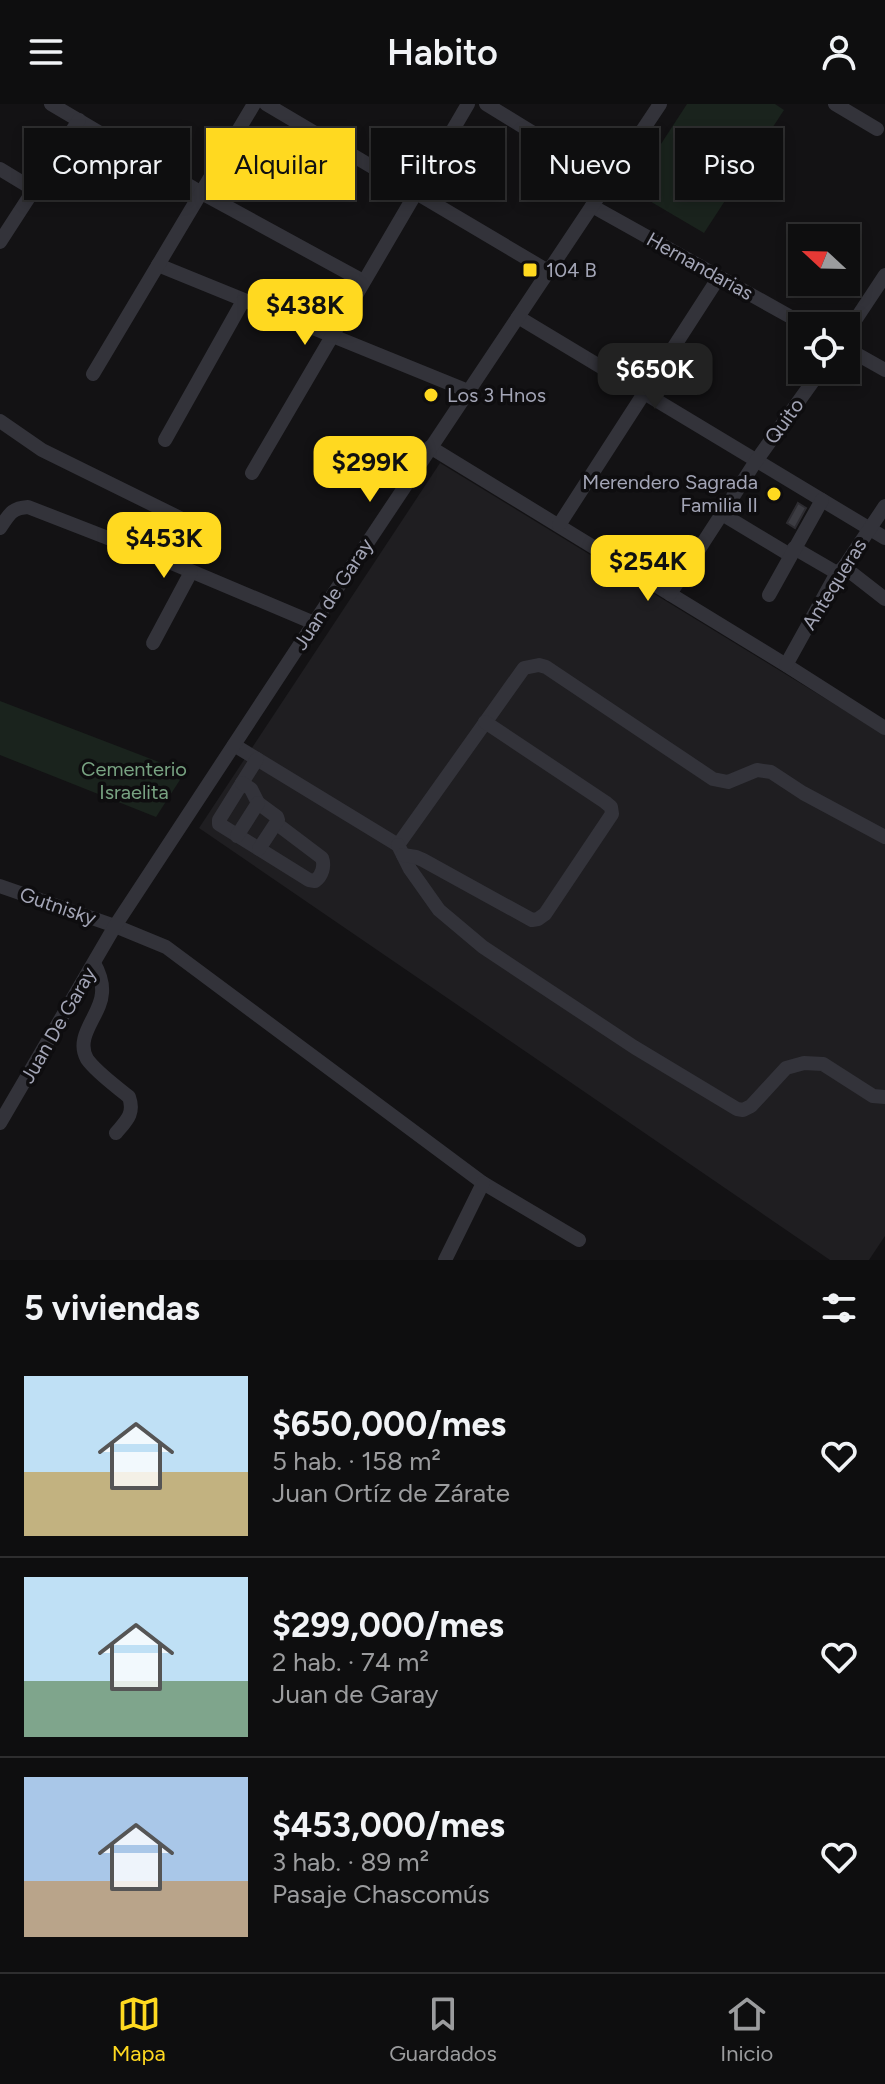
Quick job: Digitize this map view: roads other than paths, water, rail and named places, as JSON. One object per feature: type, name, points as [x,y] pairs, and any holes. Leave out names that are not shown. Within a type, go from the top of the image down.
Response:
[{"type":"street","points":[[51,104],[200,192],[363,281]]},
{"type":"street","points":[[93,374],[254,104]]},
{"type":"street","points":[[266,104],[371,167]]},
{"type":"street","points":[[454,128],[468,104]]},
{"type":"street","points":[[486,104],[525,128]]},
{"type":"street","name":"Juan de Garay","points":[[643,128],[660,104]]},
{"type":"street","points":[[835,104],[877,129]]},
{"type":"street","points":[[74,128],[79,120]]},
{"type":"street","points":[[0,169],[24,184]]},
{"type":"street","points":[[0,242],[26,200]]},
{"type":"street","points":[[252,473],[411,200]]},
{"type":"street","points":[[425,200],[548,271]]},
{"type":"street","name":"Juan de Garay","points":[[115,926],[596,200]]},
{"type":"street","name":"Hernandarias","points":[[592,206],[788,315]]},
{"type":"street","points":[[158,265],[468,391]]},
{"type":"street","points":[[860,313],[885,275]]},
{"type":"street","points":[[559,525],[719,277]]},
{"type":"street","points":[[165,440],[243,301]]},
{"type":"street","points":[[518,317],[885,538]]},
{"type":"street","points":[[860,356],[885,370]]},
{"type":"street","name":"Quito","points":[[670,594],[756,461],[811,384]]},
{"type":"street","points":[[0,421],[42,450],[182,519]]},
{"type":"street","points":[[430,447],[885,728]]},
{"type":"street","points":[[769,595],[822,500]]},
{"type":"street","name":"Antequeras","points":[[786,665],[840,570],[885,506]]},
{"type":"street","points":[[0,528],[10,513],[28,507],[314,623]]},
{"type":"street","points":[[722,514],[792,551],[840,570],[885,599]]},
{"type":"street","points":[[153,643],[191,572]]},
{"type":"street","points":[[400,850],[524,668],[539,665],[713,779],[728,782],[757,770],[771,772],[885,837]]},
{"type":"street","points":[[234,745],[400,850],[532,920],[538,919],[545,914],[612,814],[611,807],[485,722]]},
{"type":"street","points":[[257,759],[219,820],[221,827],[315,881],[323,867],[322,858],[277,824]]},
{"type":"street","points":[[242,783],[251,789],[258,803],[277,817],[277,824],[259,849]]},
{"type":"street","points":[[237,836],[258,803]]},
{"type":"street","points":[[400,850],[439,910],[483,947],[634,1047],[737,1109],[751,1106],[786,1068],[804,1063],[823,1064],[873,1096],[885,1097]]},
{"type":"street","points":[[0,905],[5,888]]},
{"type":"street","name":"Gutnisky","points":[[5,888],[166,947],[483,1183],[579,1240]]},
{"type":"street","name":"Juan De Garay","points":[[0,1123],[115,926]]},
{"type":"street","points":[[94,963],[103,995],[87,1031],[84,1051],[89,1061],[129,1097],[131,1114],[116,1133]]},
{"type":"street","points":[[445,1260],[483,1183]]},
{"type":"place","name":"104 B","points":[[530,270]]},
{"type":"place","name":"Los 3 Hnos","points":[[431,395]]},
{"type":"place","name":"Merendero Sagrada Familia II","points":[[774,494]]},
{"type":"park label","name":"Cementerio Israelita","points":[[134,780]]}]
